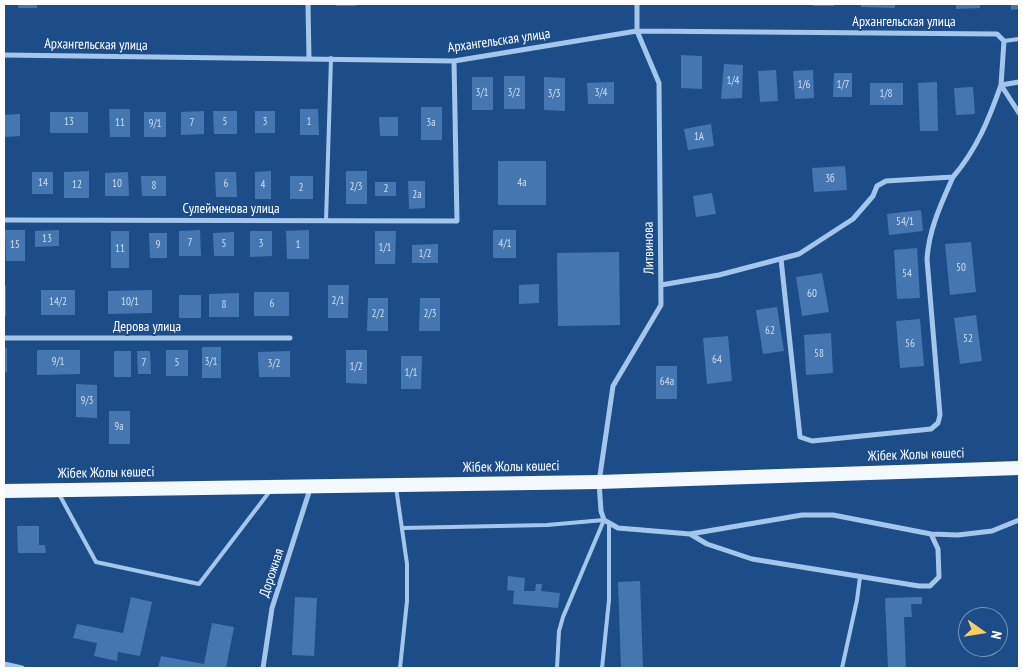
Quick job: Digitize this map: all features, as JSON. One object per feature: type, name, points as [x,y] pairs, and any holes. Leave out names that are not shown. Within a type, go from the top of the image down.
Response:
[{"type":"highway","name":"Жібек Жолы көшесі","points":[[4,491],[599,482],[1019,468]]},
{"type":"street","points":[[308,4],[309,58]]},
{"type":"street","name":"Литвинова","points":[[604,520],[600,511],[599,482],[613,386],[661,305],[659,83],[637,31],[637,4]]},
{"type":"street","name":"Архангельская улица","points":[[4,55],[454,61],[637,31],[997,34],[1004,41]]},
{"type":"street","points":[[781,259],[800,437],[812,441],[931,429],[938,423],[940,416],[927,259],[929,239],[934,220],[953,177],[970,158],[986,129],[1001,85],[1004,41]]},
{"type":"street","name":"Сулейменова улица","points":[[4,220],[457,221],[454,61]]},
{"type":"street","points":[[1001,85],[1019,82]]},
{"type":"street","points":[[1001,85],[1019,113]]},
{"type":"street","points":[[661,285],[719,275],[799,254],[853,219],[873,196],[877,186],[886,180],[953,177]]},
{"type":"street","name":"Дерова улица","points":[[4,338],[290,338]]},
{"type":"street","name":"Дорожная","points":[[263,668],[272,608],[311,486]]},
{"type":"street","points":[[604,520],[618,528],[690,534],[802,515],[833,515],[931,534],[958,535],[992,531],[1019,520]]},
{"type":"street","points":[[690,534],[707,544],[752,559],[919,586],[930,586],[939,577],[938,549],[931,534]]},
{"type":"street","points":[[4,664],[22,668]]},
{"type":"lane","points":[[1004,41],[1019,39]]},
{"type":"lane","points":[[326,221],[331,58]]},
{"type":"lane","points":[[395,485],[407,564],[407,592],[400,668]]},
{"type":"lane","points":[[56,490],[96,562],[199,584],[274,487]]},
{"type":"lane","points":[[402,528],[547,525],[604,520],[563,617],[557,668]]},
{"type":"lane","points":[[602,668],[609,600],[609,524]]},
{"type":"lane","points":[[842,668],[857,600],[860,577]]},
{"type":"building","points":[[18,4],[37,4],[37,8],[18,8]]},
{"type":"building","points":[[336,4],[356,4],[356,6],[336,6]]},
{"type":"building","points":[[813,4],[834,4],[834,6],[813,6]]},
{"type":"building","points":[[861,4],[895,4],[895,8],[861,7]]},
{"type":"building","points":[[956,4],[980,4],[980,8],[956,9]]},
{"type":"building","points":[[1011,4],[1019,4],[1019,9],[1011,10]]},
{"type":"building","points":[[681,55],[702,56],[702,89],[681,88]]},
{"type":"building","points":[[724,64],[743,65],[742,98],[721,99]]},
{"type":"building","points":[[776,70],[778,101],[760,102],[758,71]]},
{"type":"building","points":[[813,70],[814,98],[795,99],[793,71]]},
{"type":"building","points":[[834,73],[852,73],[852,97],[833,97]]},
{"type":"building","points":[[504,76],[525,76],[525,109],[504,109]]},
{"type":"building","points":[[472,77],[493,77],[493,110],[472,110]]},
{"type":"building","points":[[544,77],[565,78],[565,111],[544,110]]},
{"type":"building","points":[[614,82],[614,104],[588,104],[587,83]]},
{"type":"building","points":[[937,82],[938,131],[920,131],[918,83]]},
{"type":"building","points":[[870,83],[903,83],[903,105],[870,105]]},
{"type":"building","points":[[973,87],[975,114],[956,115],[954,88]]},
{"type":"building","points":[[421,107],[442,107],[442,140],[421,140]]},
{"type":"building","points":[[109,109],[130,109],[130,137],[110,137]]},
{"type":"building","points":[[300,109],[318,109],[319,135],[300,135]]},
{"type":"building","points":[[204,111],[204,134],[181,135],[181,112]]},
{"type":"building","points":[[213,111],[237,111],[237,134],[214,134]]},
{"type":"building","points":[[255,111],[275,111],[275,133],[255,133]]},
{"type":"building","points":[[50,112],[88,112],[88,133],[50,133]]},
{"type":"building","points":[[144,112],[166,112],[166,137],[144,137]]},
{"type":"building","points":[[20,114],[20,136],[4,137],[4,115]]},
{"type":"building","points":[[379,117],[398,117],[398,136],[380,136]]},
{"type":"building","points":[[711,124],[714,146],[688,150],[684,129]]},
{"type":"building","points":[[498,161],[546,161],[546,205],[498,205]]},
{"type":"building","points":[[845,166],[847,190],[814,192],[812,168]]},
{"type":"building","points":[[89,171],[89,198],[64,198],[64,172]]},
{"type":"building","points":[[271,171],[271,199],[255,199],[255,172]]},
{"type":"building","points":[[346,171],[367,171],[367,204],[346,204]]},
{"type":"building","points":[[32,172],[53,172],[53,194],[32,194]]},
{"type":"building","points":[[128,172],[129,196],[105,196],[105,173]]},
{"type":"building","points":[[215,172],[236,172],[237,197],[216,197]]},
{"type":"building","points":[[141,176],[166,176],[166,196],[142,196]]},
{"type":"building","points":[[290,176],[313,176],[313,199],[290,199]]},
{"type":"building","points":[[408,181],[425,181],[425,208],[409,209]]},
{"type":"building","points":[[375,182],[396,182],[396,196],[375,196]]},
{"type":"building","points":[[712,193],[716,214],[696,217],[693,196]]},
{"type":"building","points":[[921,210],[923,231],[889,235],[887,214]]},
{"type":"building","points":[[5,230],[25,230],[25,261],[6,261]]},
{"type":"building","points":[[59,230],[59,246],[35,247],[35,231]]},
{"type":"building","points":[[200,230],[201,256],[179,256],[179,231]]},
{"type":"building","points":[[309,230],[309,259],[287,259],[286,231]]},
{"type":"building","points":[[493,230],[516,230],[516,258],[493,258]]},
{"type":"building","points":[[111,231],[129,231],[129,268],[111,268]]},
{"type":"building","points":[[250,231],[272,231],[272,256],[250,257]]},
{"type":"building","points":[[375,231],[396,231],[395,264],[375,264]]},
{"type":"building","points":[[234,232],[234,256],[214,256],[213,233]]},
{"type":"building","points":[[149,233],[167,233],[167,258],[150,258]]},
{"type":"building","points":[[971,242],[976,292],[950,295],[945,244]]},
{"type":"building","points":[[438,244],[438,263],[412,263],[412,245]]},
{"type":"building","points":[[917,248],[920,298],[897,299],[894,250]]},
{"type":"building","points":[[619,252],[620,325],[558,326],[557,253]]},
{"type":"building","points":[[822,273],[829,312],[802,316],[796,277]]},
{"type":"building","points":[[539,284],[539,303],[519,304],[519,285]]},
{"type":"building","points":[[328,285],[349,285],[348,318],[328,318]]},
{"type":"building","points":[[4,286],[6,286],[6,316],[4,316]]},
{"type":"building","points":[[41,290],[75,290],[75,315],[41,315]]},
{"type":"building","points":[[152,290],[152,313],[108,314],[108,291]]},
{"type":"building","points":[[254,292],[289,292],[289,316],[254,316]]},
{"type":"building","points":[[239,293],[239,317],[209,317],[209,294]]},
{"type":"building","points":[[179,295],[201,295],[201,318],[179,318]]},
{"type":"building","points":[[368,298],[388,298],[388,331],[367,331]]},
{"type":"building","points":[[420,298],[440,298],[440,331],[419,331]]},
{"type":"building","points":[[777,307],[784,351],[763,354],[756,310]]},
{"type":"building","points":[[976,315],[982,361],[960,364],[954,318]]},
{"type":"building","points":[[920,319],[924,366],[900,368],[896,321]]},
{"type":"building","points":[[831,333],[833,373],[806,375],[804,335]]},
{"type":"building","points":[[728,336],[732,381],[707,384],[703,338]]},
{"type":"building","points":[[202,347],[221,347],[221,378],[202,378]]},
{"type":"building","points":[[4,348],[7,348],[7,372],[4,372]]},
{"type":"building","points":[[37,350],[80,350],[80,374],[37,375]]},
{"type":"building","points":[[166,350],[188,350],[188,376],[166,376]]},
{"type":"building","points":[[346,350],[367,350],[367,384],[346,383]]},
{"type":"building","points":[[114,351],[131,351],[131,377],[114,377]]},
{"type":"building","points":[[137,351],[150,351],[151,374],[138,374]]},
{"type":"building","points":[[290,351],[290,377],[259,377],[258,352]]},
{"type":"building","points":[[401,356],[422,356],[421,389],[401,389]]},
{"type":"building","points":[[656,366],[677,366],[677,399],[656,399]]},
{"type":"building","points":[[76,384],[97,385],[97,418],[76,417]]},
{"type":"building","points":[[109,411],[130,411],[130,444],[109,444]]},
{"type":"building","points":[[17,526],[39,526],[39,545],[45,545],[46,553],[18,553]]},
{"type":"building","points":[[508,576],[525,578],[524,591],[535,591],[536,584],[542,584],[541,591],[560,593],[558,608],[513,604],[514,591],[507,590]]},
{"type":"building","points":[[640,581],[643,668],[621,668],[618,582]]},
{"type":"building","points":[[131,597],[152,602],[140,656],[118,652],[117,661],[94,656],[97,643],[73,638],[77,624],[123,633]]},
{"type":"building","points":[[295,597],[317,598],[314,656],[292,655]]},
{"type":"building","points":[[922,597],[922,604],[911,604],[912,617],[904,617],[906,668],[888,668],[885,598]]},
{"type":"building","points":[[212,623],[234,627],[226,668],[158,668],[161,656],[204,664]]}]
